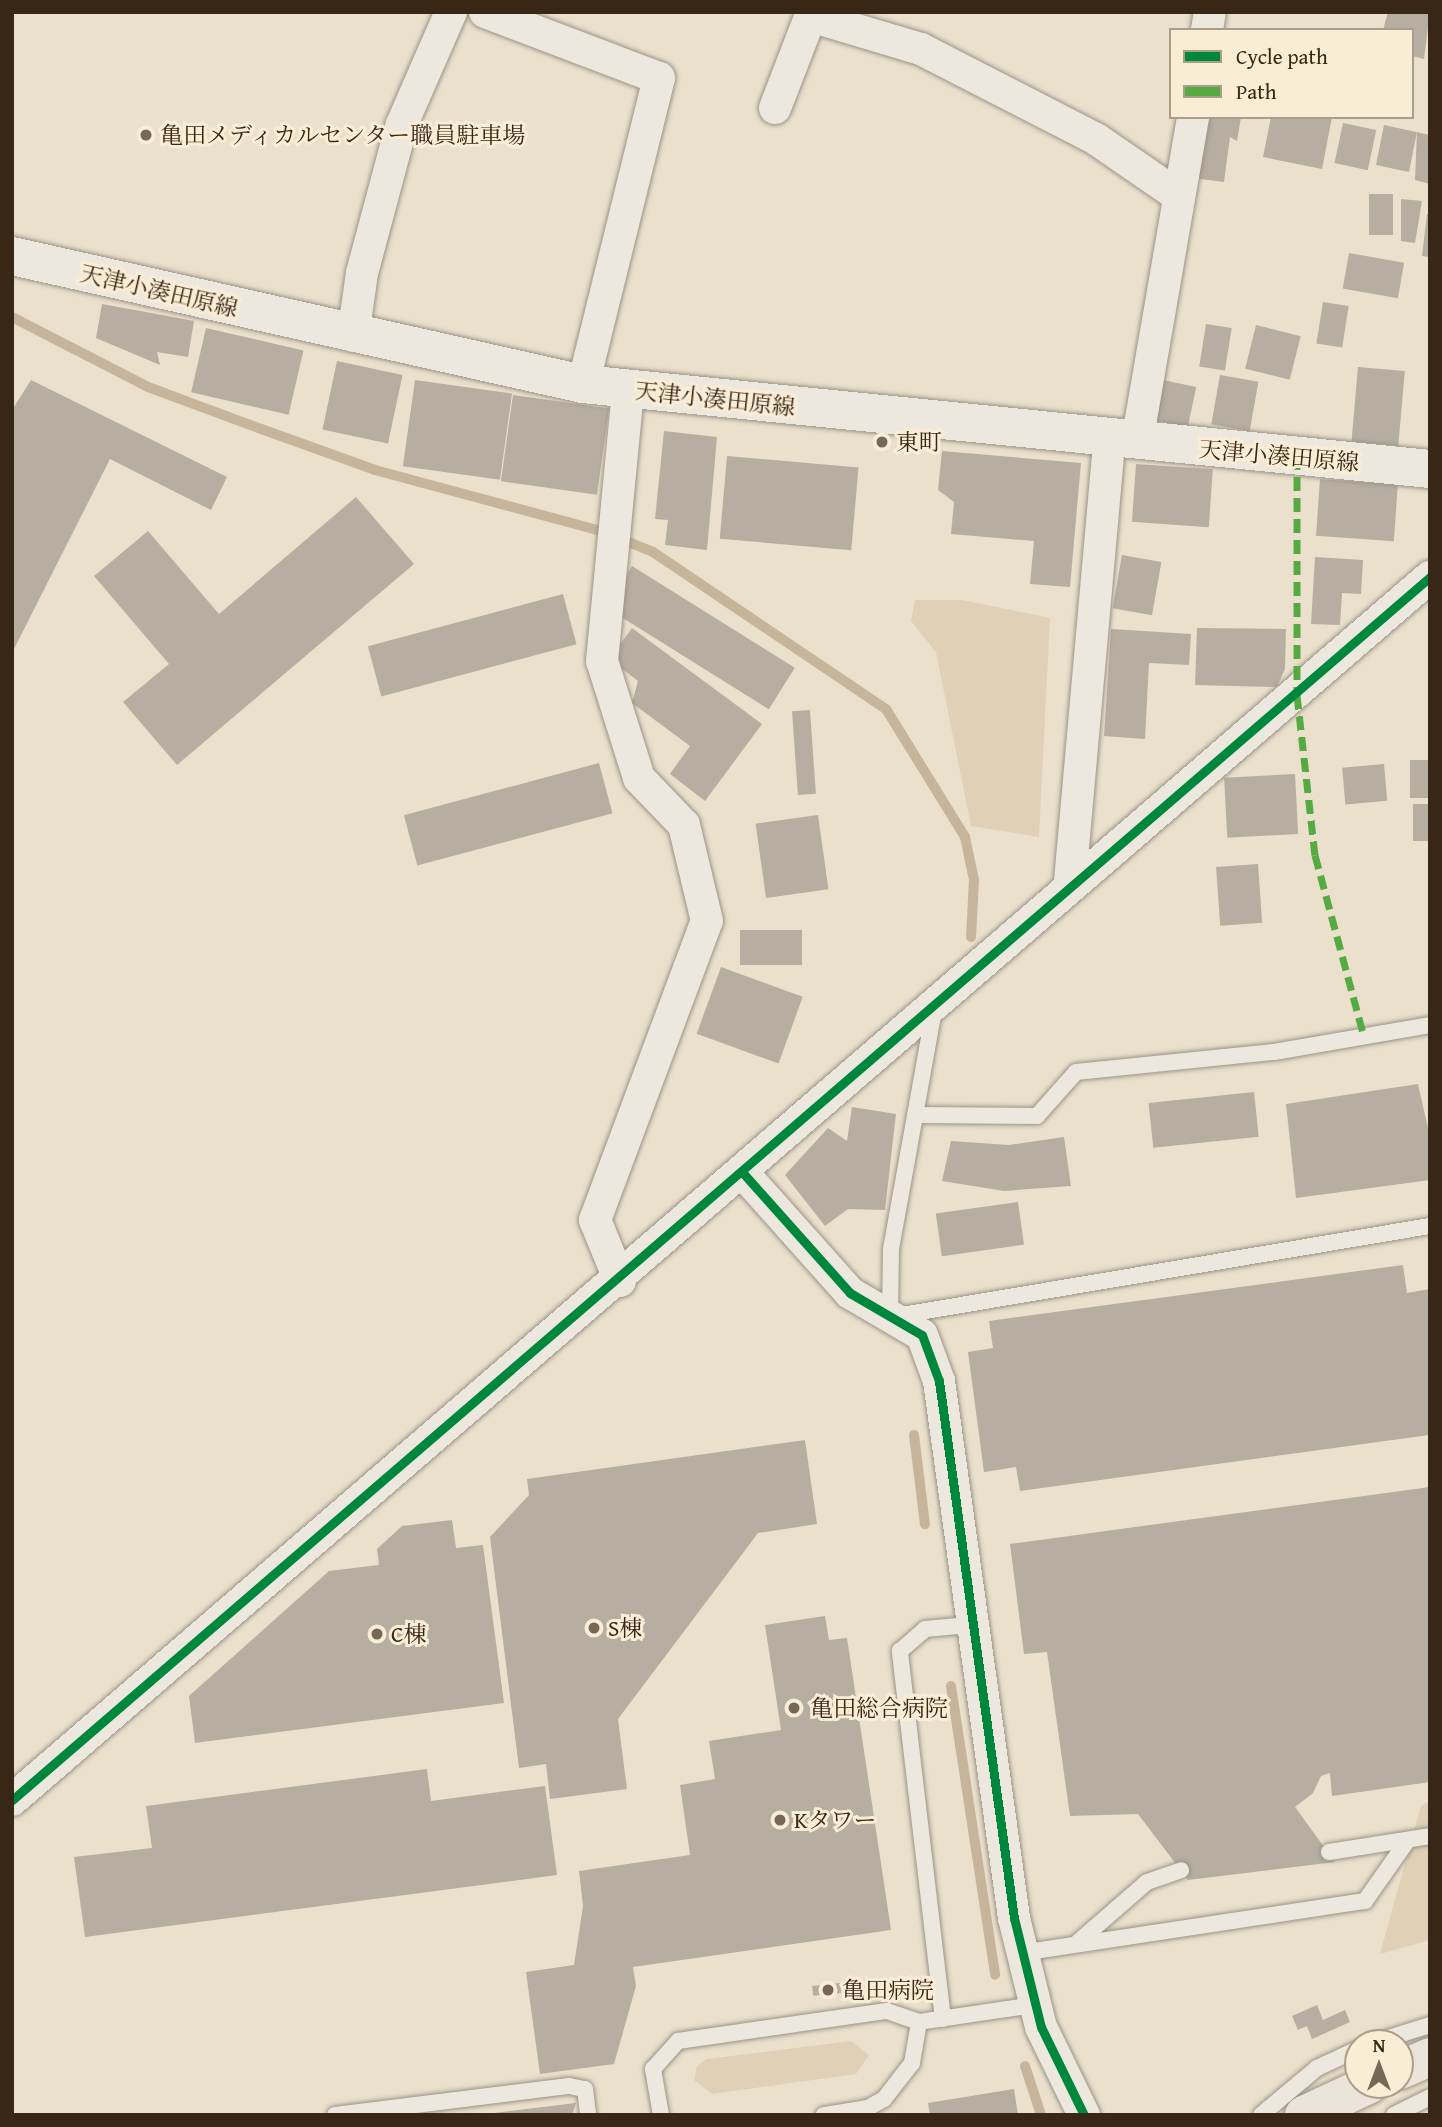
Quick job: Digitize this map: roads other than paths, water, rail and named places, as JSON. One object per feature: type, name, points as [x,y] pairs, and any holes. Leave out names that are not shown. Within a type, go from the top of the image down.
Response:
[{"type":"highway","points":[[1304,2115],[1344,2096]]},
{"type":"main road","name":"天津小湊田原線","points":[[12,256],[353,336],[583,384],[1123,441],[1430,469]]},
{"type":"street","points":[[353,336],[365,261],[402,124],[451,12]]},
{"type":"street","points":[[485,12],[659,79],[583,384]]},
{"type":"street","points":[[775,108],[811,14],[921,49],[1096,139],[1179,195]]},
{"type":"street","points":[[1070,881],[1123,441],[1179,195],[1193,119]]},
{"type":"street","points":[[620,1281],[595,1220],[707,920],[684,825],[639,778],[602,661],[628,390]]},
{"type":"street","points":[[12,1800],[744,1174],[1070,881],[1430,577]]},
{"type":"street","points":[[744,1174],[850,1293],[922,1335],[939,1381],[970,1625],[1021,1953],[1034,2005],[1084,2115]]},
{"type":"lane","points":[[944,993],[916,1115],[891,1250],[890,1317],[1430,1226]]},
{"type":"lane","points":[[916,1115],[1037,1116],[1076,1072],[1274,1052],[1430,1025]]},
{"type":"lane","points":[[943,2019],[900,1651],[925,1629],[970,1625]]},
{"type":"lane","points":[[1329,1852],[1405,1844],[1430,1836]]},
{"type":"lane","points":[[1021,1953],[1365,1901],[1405,1844]]},
{"type":"lane","points":[[1063,1948],[1091,1936],[1146,1882],[1181,1870]]},
{"type":"lane","points":[[661,2115],[653,2069],[678,2041],[887,2011],[919,2022],[1034,2005]]},
{"type":"lane","points":[[824,2115],[868,2108],[884,2098],[912,2063],[919,2022]]},
{"type":"lane","points":[[1261,2115],[1317,2068],[1344,2055]]},
{"type":"lane","points":[[335,2115],[569,2086],[585,2089],[588,2115]]},
{"type":"lane","points":[[1394,2115],[1430,2097]]},
{"type":"waterway","points":[[12,317],[148,387],[242,422],[375,470],[601,531],[653,552],[886,709],[965,837],[974,880],[971,937]]},
{"type":"waterway","points":[[914,1435],[925,1524]]},
{"type":"waterway","points":[[951,1686],[995,1975]]},
{"type":"waterway","points":[[1025,2066],[1041,2115]]},
{"type":"place","name":"亀田メディカルセンター職員駐車場","points":[[146,135]]},
{"type":"place","name":"東町","points":[[882,442]]},
{"type":"place","name":"S棟","points":[[594,1628]]},
{"type":"place","name":"C棟","points":[[377,1634]]},
{"type":"place","name":"亀田総合病院","points":[[794,1708]]},
{"type":"place","name":"Kタワー","points":[[780,1820]]},
{"type":"place","name":"亀田病院","points":[[828,1990]]}]
